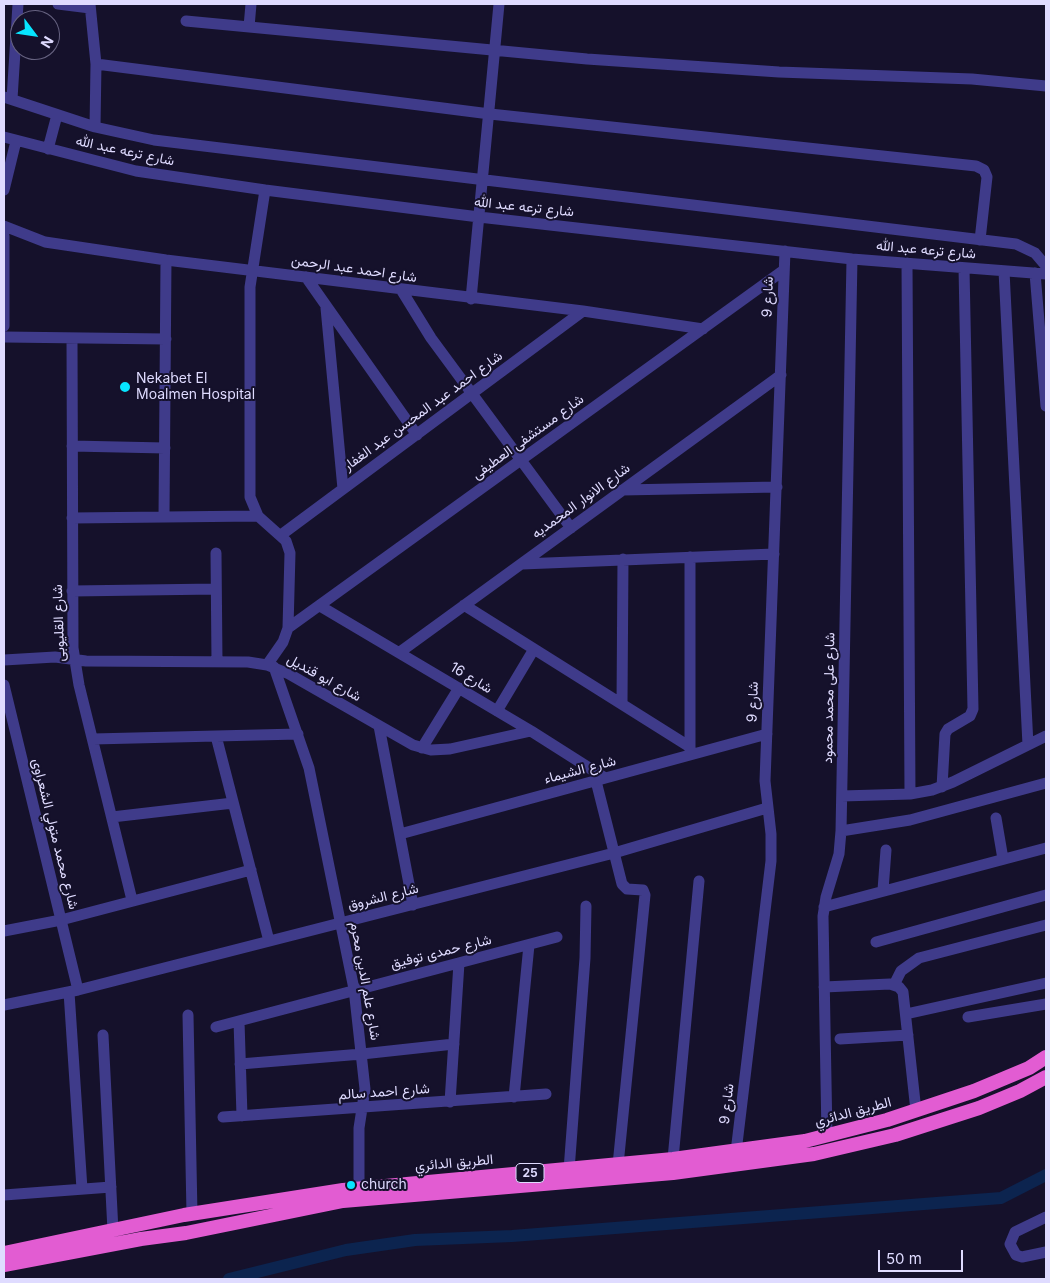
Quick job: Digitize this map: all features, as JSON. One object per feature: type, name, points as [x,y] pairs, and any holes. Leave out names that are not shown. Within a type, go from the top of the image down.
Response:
[{"type":"highway","name":"الطريق الدائري","points":[[4,1253],[196,1213],[359,1188],[569,1170],[736,1152],[827,1136],[916,1111],[1015,1075],[1046,1057]]},
{"type":"highway","name":"الطريق الدائري","points":[[4,1264],[202,1230],[314,1206],[357,1199],[673,1173],[814,1154],[895,1135],[979,1108],[1020,1091],[1046,1077]]},
{"type":"highway","points":[[196,1213],[202,1230]]},
{"type":"highway","points":[[168,1219],[172,1229],[169,1235]]},
{"type":"street","points":[[18,4],[8,98],[95,127],[154,140],[980,240],[1026,248],[1036,253],[1046,266]]},
{"type":"street","points":[[58,4],[90,6],[96,64],[95,127]]},
{"type":"street","points":[[249,27],[251,4]]},
{"type":"street","points":[[471,299],[499,4]]},
{"type":"street","points":[[186,21],[496,51],[702,68],[972,79],[1046,86]]},
{"type":"street","points":[[96,64],[490,114],[976,166],[984,170],[986,177],[980,240]]},
{"type":"street","points":[[48,149],[57,115]]},
{"type":"street","name":"شارع ترعه عبد الله","points":[[4,137],[136,171],[264,190],[479,217],[852,259],[1040,274]]},
{"type":"street","points":[[4,190],[16,141]]},
{"type":"street","points":[[264,190],[251,270],[249,304],[250,496],[258,516],[280,535],[289,547],[290,553],[288,628],[271,666]]},
{"type":"street","name":"شارع احمد عبد الرحمن","points":[[4,226],[45,242],[166,260],[583,312],[703,329]]},
{"type":"street","points":[[4,236],[4,326]]},
{"type":"street","name":"شارع 9","points":[[736,1152],[771,861],[771,834],[765,781],[785,251]]},
{"type":"street","name":"شارع على محمد محمود","points":[[827,1136],[824,907],[838,859],[841,831],[852,259]]},
{"type":"street","points":[[164,517],[166,260]]},
{"type":"street","points":[[907,263],[910,794]]},
{"type":"street","points":[[942,787],[945,734],[948,729],[970,716],[973,709],[964,268]]},
{"type":"street","name":"شارع مستشفى العطيفى","points":[[288,628],[784,270]]},
{"type":"street","points":[[1004,271],[1028,744]]},
{"type":"street","points":[[1040,274],[1046,406]]},
{"type":"street","points":[[306,277],[417,435]]},
{"type":"street","points":[[402,290],[431,338],[570,528]]},
{"type":"street","points":[[326,306],[343,489]]},
{"type":"street","name":"شارع احمد عبد المحسن عبد الغفار","points":[[280,535],[583,312]]},
{"type":"street","points":[[4,338],[166,339]]},
{"type":"street","name":"شارع القليوبى","points":[[72,338],[72,591],[75,660],[132,900]]},
{"type":"street","name":"شارع الانوار المحمديه","points":[[400,652],[780,375]]},
{"type":"street","points":[[72,446],[165,448]]},
{"type":"street","points":[[622,490],[777,487]]},
{"type":"street","points":[[72,518],[258,516]]},
{"type":"street","points":[[216,553],[217,662]]},
{"type":"street","points":[[522,564],[774,554]]},
{"type":"street","points":[[690,557],[690,750]]},
{"type":"street","points":[[622,704],[624,559]]},
{"type":"street","points":[[72,591],[216,589]]},
{"type":"street","name":"شارع 16","points":[[320,606],[531,731],[600,780]]},
{"type":"street","points":[[464,606],[622,704],[690,750]]},
{"type":"street","points":[[497,710],[534,649]]},
{"type":"street","name":"شارع ابو قنديل","points":[[4,660],[55,657],[75,660],[217,662],[271,666],[289,674],[379,726],[422,748],[450,748],[531,731]]},
{"type":"street","name":"شارع علم الدين محرم","points":[[271,666],[298,734],[309,768],[354,990],[365,1089],[359,1128],[359,1188]]},
{"type":"street","name":"شارع محمد متولي الشعراوى","points":[[4,685],[61,920],[73,991],[82,1189]]},
{"type":"street","points":[[422,748],[458,688]]},
{"type":"street","points":[[379,726],[412,905]]},
{"type":"street","points":[[93,739],[298,734]]},
{"type":"street","name":"شارع الشيماء","points":[[400,834],[600,780],[690,750],[767,734]]},
{"type":"street","points":[[216,736],[269,941]]},
{"type":"street","points":[[842,796],[910,794],[942,787],[1046,736]]},
{"type":"street","points":[[600,780],[614,853],[624,887],[643,890],[645,895],[618,1165]]},
{"type":"street","points":[[841,831],[910,820],[1046,783]]},
{"type":"street","points":[[112,816],[233,803]]},
{"type":"street","name":"شارع الشروق","points":[[4,1005],[73,991],[614,853],[767,808]]},
{"type":"street","points":[[996,818],[1003,859]]},
{"type":"street","points":[[824,907],[1046,848]]},
{"type":"street","points":[[883,890],[886,850]]},
{"type":"street","points":[[4,931],[61,920],[251,870]]},
{"type":"street","points":[[673,1159],[699,881]]},
{"type":"street","points":[[876,942],[1046,895]]},
{"type":"street","points":[[569,1170],[584,976],[586,906]]},
{"type":"street","points":[[894,985],[901,971],[920,958],[1046,925]]},
{"type":"street","name":"شارع حمدى توفيق","points":[[216,1027],[558,937]]},
{"type":"street","points":[[514,1097],[530,945]]},
{"type":"street","points":[[450,1102],[459,963]]},
{"type":"street","points":[[906,1014],[1046,983]]},
{"type":"street","points":[[824,987],[894,985],[903,992],[916,1111]]},
{"type":"street","points":[[968,1017],[1046,1004]]},
{"type":"street","points":[[188,1015],[196,1213]]},
{"type":"street","points":[[239,1020],[242,1116]]},
{"type":"street","points":[[840,1039],[908,1035]]},
{"type":"street","points":[[103,1036],[113,1231]]},
{"type":"street","points":[[240,1064],[454,1044]]},
{"type":"street","name":"شارع احمد سالم","points":[[223,1118],[546,1094]]},
{"type":"street","points":[[4,1195],[111,1186]]},
{"type":"street","points":[[1046,1217],[1015,1232],[1010,1244],[1016,1255],[1029,1257],[1046,1252]]},
{"type":"waterway","points":[[229,1279],[346,1250],[415,1240],[512,1236],[1001,1198],[1046,1175]]},
{"type":"place","name":"Nekabet El Moalmen Hospital","points":[[125,387]]},
{"type":"place","name":"church","points":[[351,1185]]}]
